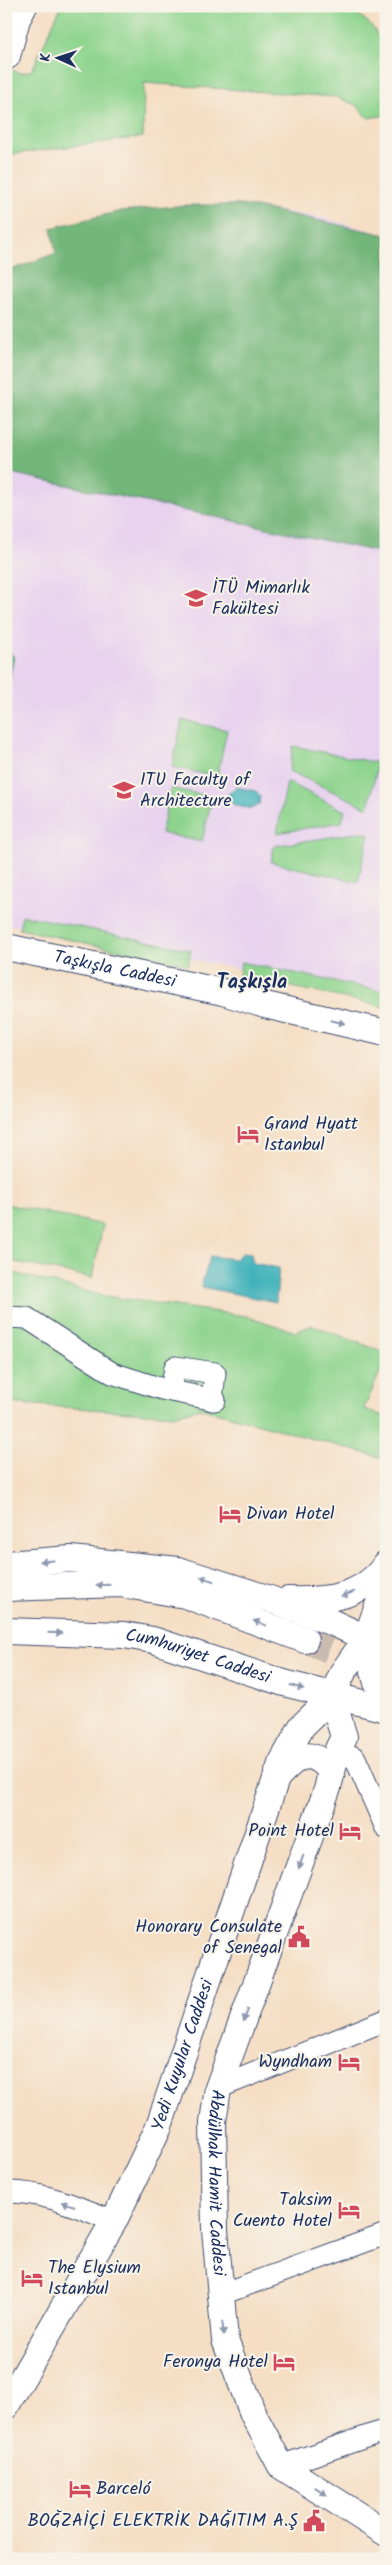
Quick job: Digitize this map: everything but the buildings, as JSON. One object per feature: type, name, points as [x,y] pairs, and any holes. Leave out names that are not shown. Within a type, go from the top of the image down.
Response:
[{"type":"main road","points":[[7,56],[17,19],[24,6]]},
{"type":"main road","name":"Taşkışla Caddesi","points":[[6,947],[224,992],[265,1005],[386,1033]]},
{"type":"main road","name":"Taşkışla Caddesi","points":[[224,992],[256,990],[292,995],[386,1014]]},
{"type":"main road","points":[[6,1564],[71,1559],[178,1570],[270,1599],[333,1623],[376,1643]]},
{"type":"main road","points":[[270,1599],[317,1601],[335,1599],[370,1583],[386,1564]]},
{"type":"main road","points":[[6,1588],[120,1584],[185,1595],[305,1640]]},
{"type":"main road","points":[[386,1584],[376,1643],[376,1683],[386,1697]]},
{"type":"main road","name":"Cumhuriyet Caddesi","points":[[6,1631],[124,1635],[153,1640],[213,1661],[332,1697],[386,1709]]},
{"type":"main road","points":[[332,1697],[343,1672],[376,1643]]},
{"type":"main road","name":"Abdülhak Hamit Caddesi","points":[[332,1697],[344,1737],[338,1749],[328,1787],[218,2088],[213,2122],[219,2295],[225,2340],[253,2414],[281,2466],[386,2533]]},
{"type":"main road","name":"Yedi Kuyular Caddesi","points":[[6,2406],[114,2221],[159,2126],[276,1778],[287,1751],[302,1726],[332,1697]]},
{"type":"main road","points":[[276,1778],[292,1762],[302,1757],[313,1757],[326,1766],[330,1774],[328,1787]]},
{"type":"street","points":[[6,1317],[27,1318],[112,1373],[172,1391],[213,1400]]},
{"type":"street","points":[[338,1749],[354,1758],[386,1828]]},
{"type":"street","points":[[218,2088],[386,2020]]},
{"type":"street","points":[[6,2192],[22,2192],[64,2203],[114,2221]]},
{"type":"street","points":[[219,2295],[386,2234]]},
{"type":"street","points":[[281,2466],[386,2430]]},
{"type":"shaded area","name":"İTÜ Mimarlık Fakültesi","points":[[188,205],[242,205],[324,218],[386,235],[386,997],[6,924],[6,272],[56,253],[51,228],[121,211]]},
{"type":"green space","points":[[61,6],[335,6],[354,12],[367,21],[376,33],[382,46],[386,78],[386,115],[368,118],[356,105],[336,97],[144,83],[143,137],[6,155],[6,69],[21,73],[32,70]]},
{"type":"green space","points":[[188,205],[241,205],[386,235],[386,526],[384,525],[378,552],[6,472],[6,272],[56,253],[51,228],[121,211]]},
{"type":"green space","points":[[6,648],[14,657],[6,692]]},
{"type":"green space","points":[[182,720],[227,730],[217,777],[172,767]]},
{"type":"green space","points":[[293,746],[378,763],[368,808],[289,771]]},
{"type":"green space","points":[[287,782],[345,811],[342,822],[277,833]]},
{"type":"green space","points":[[171,788],[212,797],[202,842],[161,833]]},
{"type":"green space","points":[[362,832],[369,834],[358,882],[271,862],[274,846]]},
{"type":"green space","points":[[22,915],[191,950],[188,965],[19,929]]},
{"type":"green space","points":[[241,962],[386,992],[386,1007],[239,976]]},
{"type":"green space","points":[[6,1204],[103,1225],[92,1278],[6,1260]]},
{"type":"green space","points":[[6,1271],[104,1296],[246,1316],[296,1332],[312,1325],[386,1353],[386,1358],[364,1409],[386,1417],[386,1459],[201,1408],[172,1415],[6,1403]]},
{"type":"water","points":[[236,787],[256,791],[260,796],[259,805],[251,809],[232,803],[229,793]]},
{"type":"water","points":[[242,1253],[251,1254],[253,1263],[279,1268],[276,1302],[201,1287],[210,1256],[235,1259]]},
{"type":"tunnel","points":[[305,1640],[371,1668]]},
{"type":"place","name":"İTÜ Mimarlık Fakültesi","points":[[196,598]]},
{"type":"place","name":"ITU Faculty of Architecture","points":[[124,790]]},
{"type":"place","name":"Grand Hyatt Istanbul","points":[[248,1134]]},
{"type":"place","name":"Divan Hotel","points":[[230,1514]]},
{"type":"place","name":"Point Hotel","points":[[350,1831]]},
{"type":"place","name":"Honorary Consulate of Senegal","points":[[299,1937]]},
{"type":"place","name":"Wyndham","points":[[349,2062]]},
{"type":"place","name":"Taksim Cuento Hotel","points":[[349,2210]]},
{"type":"place","name":"The Elysium Istanbul","points":[[32,2278]]},
{"type":"place","name":"Feronya Hotel","points":[[284,2362]]},
{"type":"place","name":"Barceló","points":[[80,2489]]},
{"type":"place","name":"BOĞZAİÇİ ELEKTRİK DAĞITIM A.Ş","points":[[314,2521]]},
{"type":"district","name":"Taşkışla","points":[[252,983]]}]
